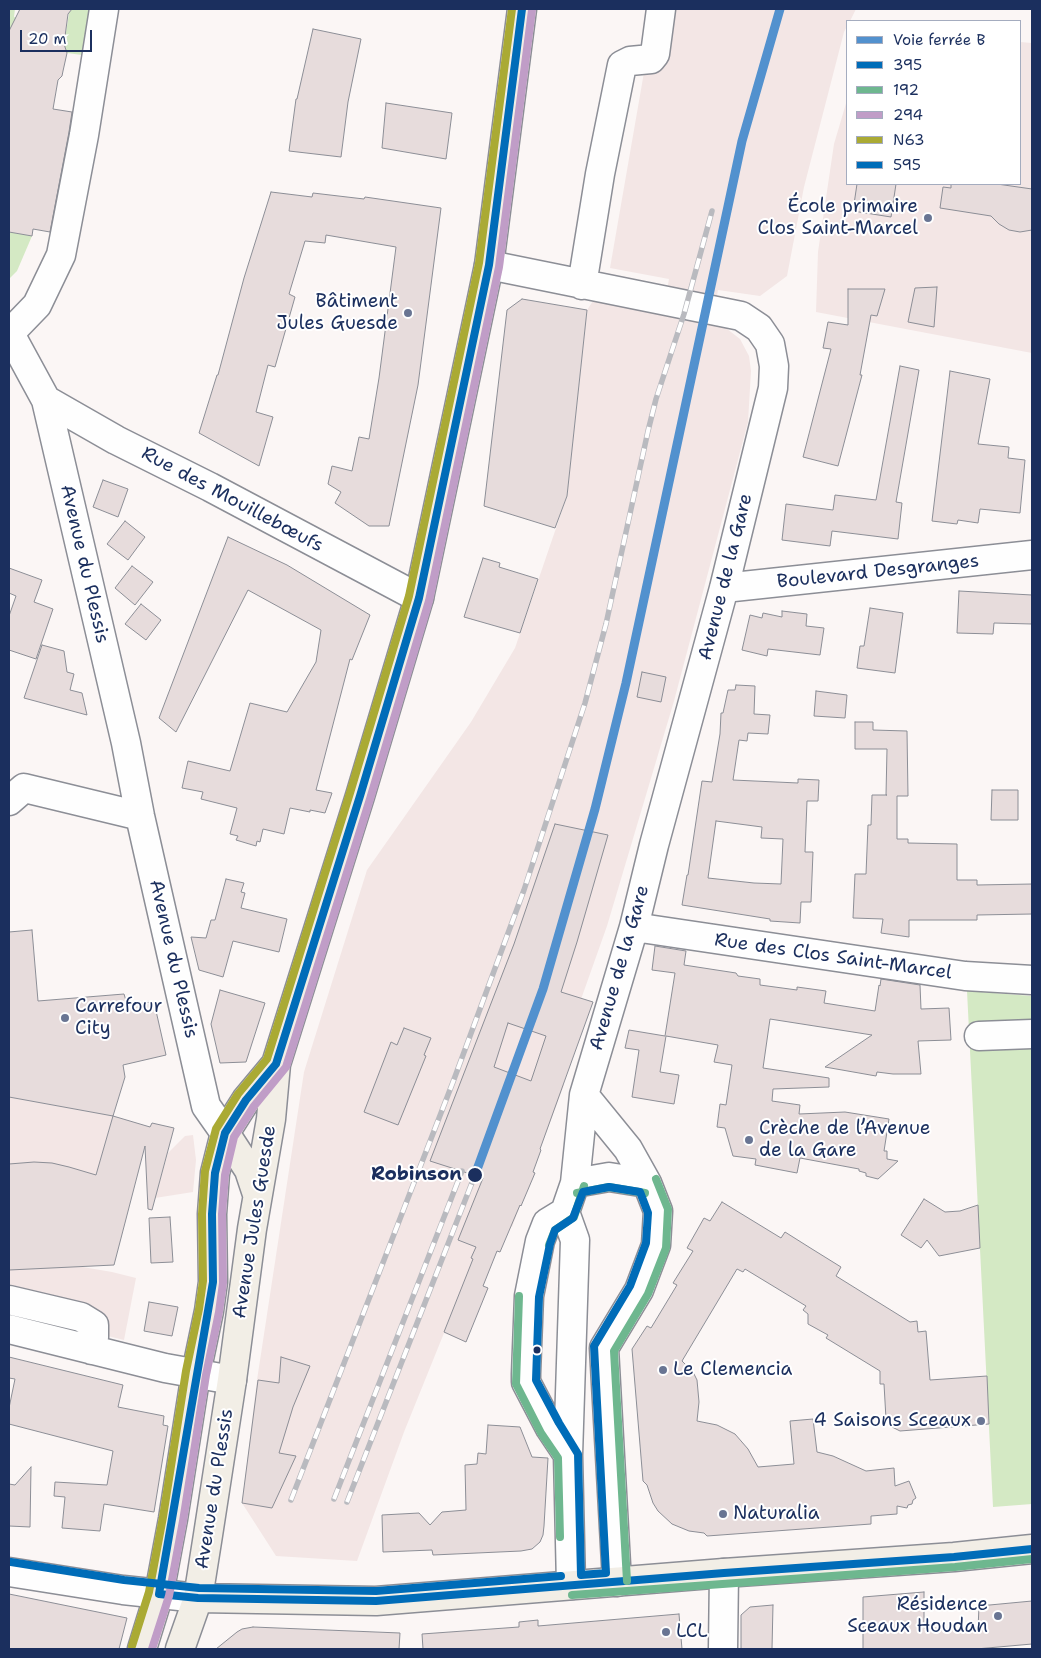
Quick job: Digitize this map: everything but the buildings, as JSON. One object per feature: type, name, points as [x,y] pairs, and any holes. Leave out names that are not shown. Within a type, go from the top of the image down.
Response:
[{"type":"main road","name":"Avenue Jules Guesde","points":[[232,1380],[257,1194],[271,1119],[276,1064],[360,796],[419,598],[489,266],[522,9]]},
{"type":"main road","name":"Avenue Jules Guesde","points":[[225,1133],[246,1100],[276,1064]]},
{"type":"main road","points":[[225,1133],[249,1170],[257,1194]]},
{"type":"main road","name":"Avenue du Plessis","points":[[142,1649],[159,1594],[173,1520],[196,1373],[209,1311],[213,1282],[212,1214],[215,1173],[225,1133]]},
{"type":"main road","name":"Avenue du Plessis","points":[[180,1649],[198,1598],[232,1380]]},
{"type":"main road","points":[[198,1598],[376,1601],[724,1573],[954,1557],[1032,1549]]},
{"type":"street","points":[[9,333],[37,305],[62,255],[104,9]]},
{"type":"street","points":[[582,285],[600,174],[622,66],[630,61],[651,59],[654,54],[661,9]]},
{"type":"street","name":"Avenue de la Gare","points":[[489,266],[741,316],[759,328],[770,344],[774,366],[773,388],[724,588],[654,845],[634,927],[584,1095],[574,1183],[565,1212]]},
{"type":"street","name":"Avenue du Plessis","points":[[9,333],[46,400],[126,743],[140,816],[206,1106],[225,1133]]},
{"type":"street","name":"Rue des Mouillebœufs","points":[[46,400],[116,440],[419,598]]},
{"type":"street","name":"Boulevard Desgranges","points":[[724,588],[1032,555]]},
{"type":"street","points":[[14,787],[140,816]]},
{"type":"street","name":"Rue des Clos Saint-Marcel","points":[[634,927],[965,976],[1032,980]]},
{"type":"street","points":[[979,1036],[1032,1034]]},
{"type":"street","points":[[584,1095],[628,1149],[647,1183],[658,1211],[656,1244],[639,1290],[604,1348],[617,1582]]},
{"type":"street","points":[[574,1183],[609,1178],[647,1183]]},
{"type":"street","points":[[568,1456],[550,1428],[526,1382],[529,1296],[540,1241],[547,1223],[565,1212],[574,1240],[568,1456],[571,1585]]},
{"type":"street","points":[[9,1300],[81,1317],[94,1325],[92,1350]]},
{"type":"street","points":[[9,1329],[165,1368],[232,1380]]},
{"type":"street","points":[[9,1572],[123,1590],[198,1598]]},
{"type":"street","points":[[724,1573],[724,1649]]},
{"type":"shaded area","points":[[655,9],[856,9],[850,20],[846,20],[846,28],[804,187],[787,276],[760,296],[718,290],[713,318],[740,339],[749,356],[751,371],[748,422],[674,701],[607,926],[552,1081],[564,1085],[540,1149],[533,1172],[535,1173],[500,1252],[497,1251],[483,1286],[488,1288],[466,1342],[444,1333],[404,1432],[357,1561],[276,1556],[242,1503],[257,1380],[304,1072],[367,870],[471,722],[515,648],[567,496],[587,310],[597,295],[664,307],[669,279],[610,268]]},
{"type":"shaded area","name":"École primaire Clos Saint-Marcel","points":[[1021,42],[1032,43],[1032,353],[816,312],[818,252],[834,144],[846,103],[846,185],[1021,185]]},
{"type":"shaded area","points":[[9,1097],[113,1116],[71,1265],[136,1278],[124,1340],[9,1312]]},
{"type":"shaded area","points":[[193,1135],[196,1160],[193,1192],[155,1198],[168,1153],[185,1136]]},
{"type":"green space","points":[[9,9],[15,9],[14,17],[17,18],[9,33]]},
{"type":"green space","points":[[72,9],[95,9],[89,53],[82,55],[67,53],[64,44],[68,11]]},
{"type":"green space","points":[[9,232],[32,236],[17,271],[9,279]]},
{"type":"green space","points":[[967,991],[1032,996],[1032,1504],[993,1507]]},
{"type":"railway","points":[[291,1500],[453,1082],[524,890],[585,703],[606,624],[656,399],[684,314],[712,211]]},
{"type":"railway","points":[[334,1499],[462,1171]]},
{"type":"railway","points":[[347,1502],[475,1175]]},
{"type":"rail line","name":"B","points":[[475,1175],[543,989],[595,809],[626,683],[742,141],[780,9]]},
{"type":"transit line","name":"N63","points":[[132,1646],[149,1592],[186,1371],[199,1309],[203,1281],[202,1214],[205,1171],[216,1129],[238,1094],[267,1059],[409,596],[479,263],[512,9]]},
{"type":"transit line","name":"395","points":[[522,9],[489,265],[419,598],[360,796],[276,1064],[246,1100],[225,1133],[215,1173],[212,1214],[213,1282],[159,1594],[198,1598],[376,1601],[724,1573],[954,1557],[1032,1549]]},
{"type":"transit line","name":"294","points":[[152,1649],[169,1596],[206,1375],[219,1312],[223,1283],[222,1214],[225,1175],[234,1137],[254,1106],[286,1067],[370,799],[429,601],[499,267],[532,10]]},
{"type":"transit line","name":"192","points":[[627,1581],[614,1351],[648,1294],[666,1248],[668,1209],[656,1179]]},
{"type":"transit line","name":"192","points":[[549,1245],[555,1230],[574,1217],[584,1186]]},
{"type":"transit line","name":"192","points":[[577,1193],[609,1187],[645,1193]]},
{"type":"transit line","name":"595","points":[[609,1187],[640,1192],[648,1213],[646,1243],[630,1286],[594,1346],[606,1573],[581,1575],[578,1454],[536,1380],[539,1297],[550,1244],[555,1230],[573,1218],[583,1192],[609,1187]]},
{"type":"transit line","name":"192","points":[[519,1296],[516,1384],[541,1433],[558,1458],[560,1537]]},
{"type":"transit line","name":"192","points":[[572,1595],[955,1567],[1032,1559]]},
{"type":"transit line","name":"595","points":[[11,1562],[124,1580],[199,1588],[376,1591],[561,1576]]},
{"type":"place","name":"École primaire Clos Saint-Marcel","points":[[928,218]]},
{"type":"place","name":"Bâtiment Jules Guesde","points":[[408,313]]},
{"type":"place","name":"Carrefour City","points":[[65,1018]]},
{"type":"place","name":"Crèche de l’Avenue de la Gare","points":[[749,1140]]},
{"type":"place","name":"Robinson","points":[[475,1175]]},
{"type":"place","name":"Le Clemencia","points":[[663,1370]]},
{"type":"place","name":"4 Saisons Sceaux","points":[[981,1421]]},
{"type":"place","name":"Naturalia","points":[[723,1514]]},
{"type":"place","name":"Résidence Sceaux Houdan","points":[[998,1616]]},
{"type":"place","name":"LCL","points":[[666,1632]]}]
